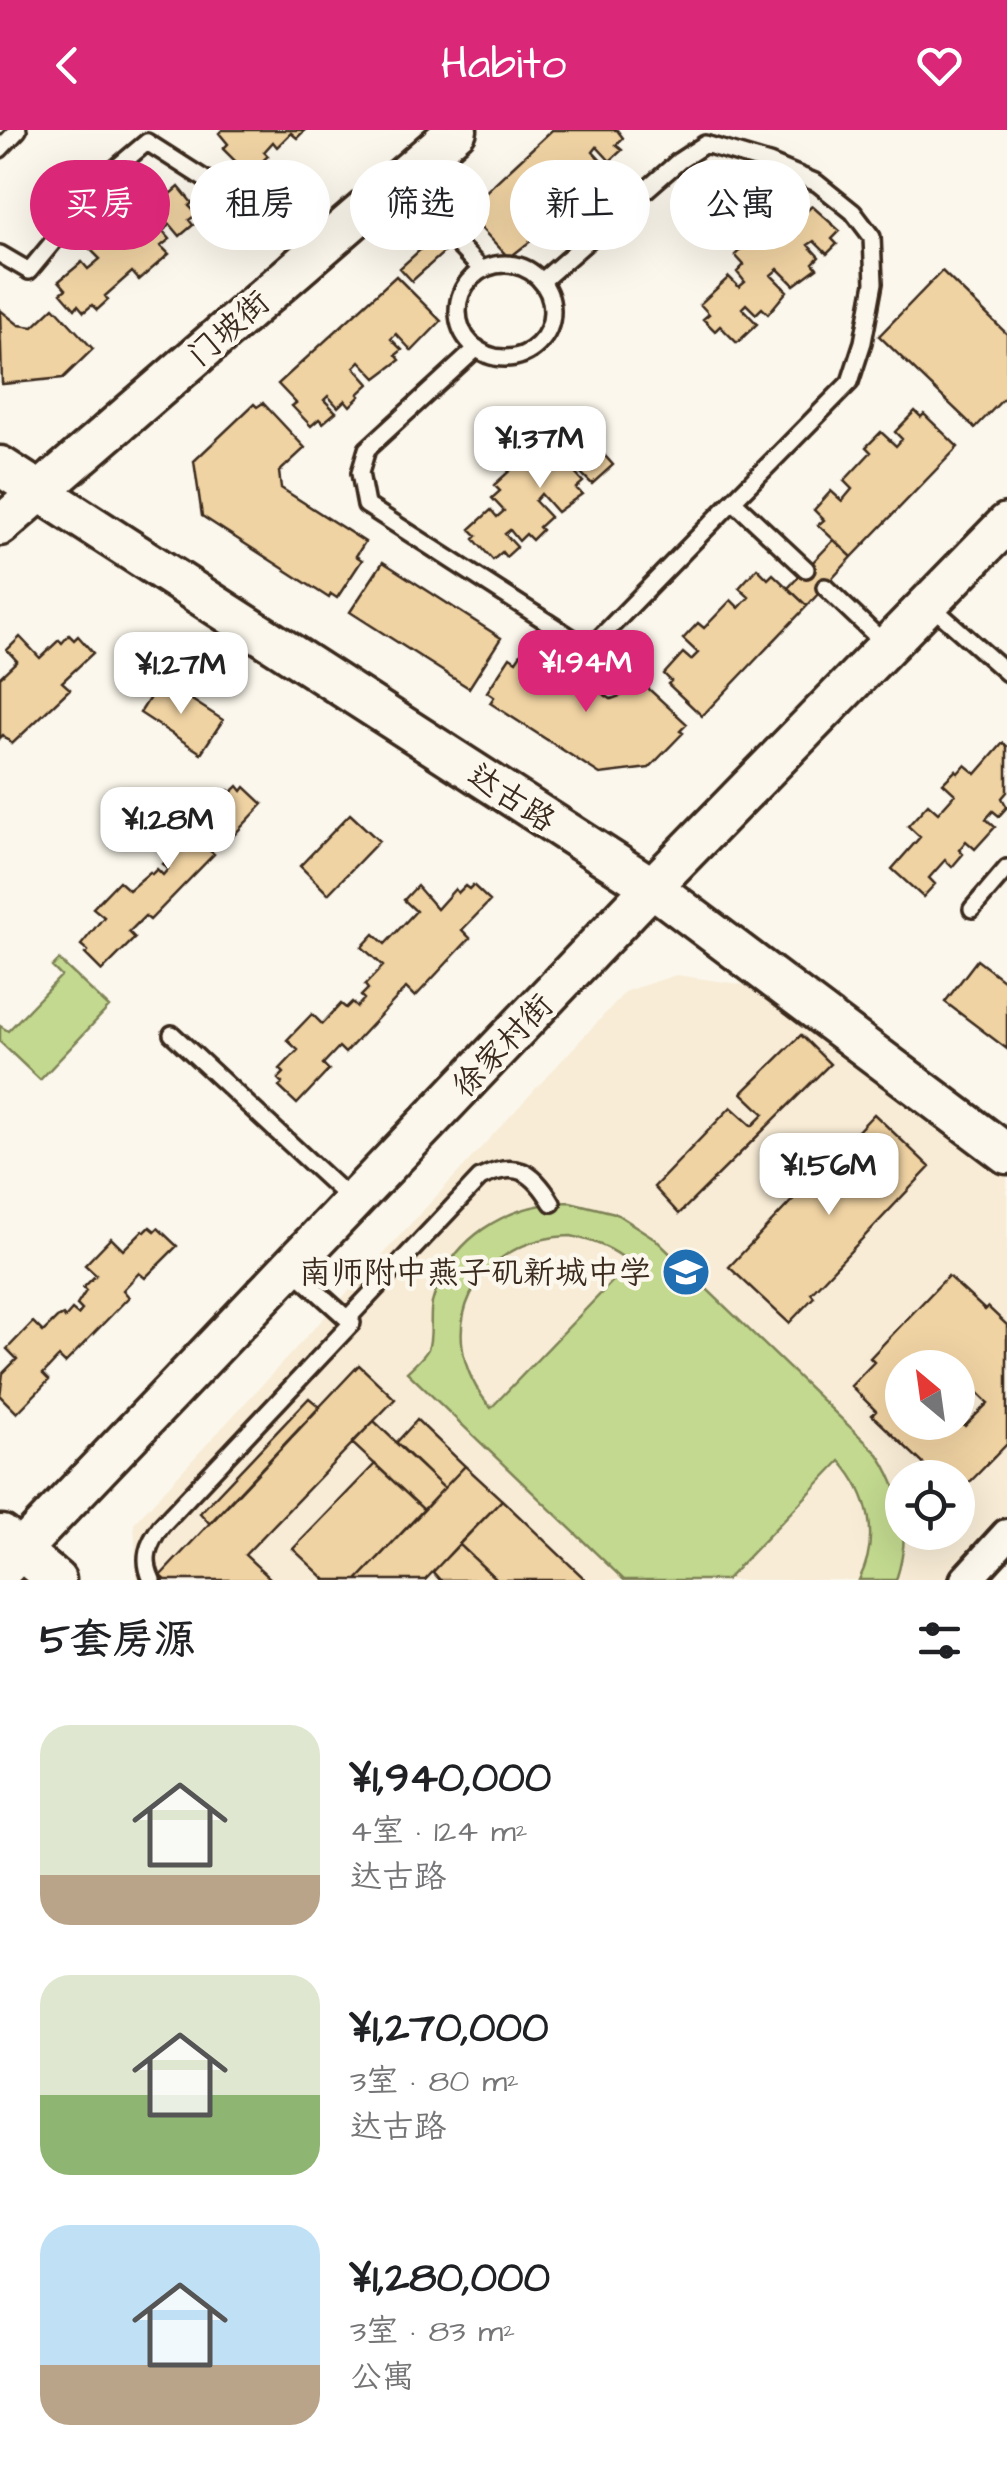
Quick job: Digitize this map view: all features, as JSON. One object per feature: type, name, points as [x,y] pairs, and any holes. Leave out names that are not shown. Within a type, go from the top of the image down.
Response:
[{"type":"street","name":"门坡街","points":[[422,160],[457,130]]},
{"type":"street","name":"门坡街","points":[[0,526],[350,223]]},
{"type":"street","name":"达古路","points":[[0,466],[652,887],[1007,1154]]},
{"type":"street","name":"徐家村街","points":[[7,1552],[290,1267],[1007,522]]},
{"type":"street","points":[[966,1580],[1007,1534]]},
{"type":"street","points":[[7,1552],[56,1580]]},
{"type":"lane","points":[[0,150],[18,130]]},
{"type":"lane","points":[[0,254],[29,271],[109,174],[147,142],[318,251]]},
{"type":"lane","points":[[477,348],[367,449],[360,473],[366,505],[590,649],[850,382],[863,342],[874,283],[872,237],[852,212],[816,183],[769,163],[705,144],[678,161],[542,281]]},
{"type":"lane","points":[[463,250],[482,270]]},
{"type":"lane","points":[[494,265],[520,266],[542,281],[552,305],[548,331],[540,342],[517,356],[503,358],[477,348],[468,339],[458,314],[464,288],[482,270],[494,265]]},
{"type":"lane","points":[[734,501],[806,569]]},
{"type":"lane","points":[[825,587],[886,644]]},
{"type":"lane","points":[[928,603],[1007,673]]},
{"type":"lane","points":[[972,910],[1007,868]]},
{"type":"lane","points":[[172,1034],[353,1202]]},
{"type":"lane","points":[[348,1318],[480,1178],[494,1171],[528,1172],[552,1202]]},
{"type":"lane","points":[[152,1580],[147,1569],[149,1542],[160,1526],[352,1323],[290,1267]]},
{"type":"shaded area","name":"南师附中燕子矶新城中学","points":[[676,975],[753,986],[1007,1177],[1007,1519],[951,1580],[137,1580],[134,1523],[626,991]]},
{"type":"green space","points":[[59,960],[109,1007],[40,1080],[0,1042],[0,1026],[8,1031],[61,976],[52,967]]},
{"type":"green space","points":[[570,1202],[615,1213],[654,1238],[878,1454],[885,1466],[885,1550],[903,1550],[896,1580],[859,1580],[869,1548],[869,1518],[859,1488],[840,1461],[726,1580],[624,1580],[407,1372],[428,1349],[432,1303],[452,1260],[483,1229],[524,1209]],"holes":[[[571,1236],[595,1243],[630,1263],[491,1408],[472,1379],[463,1350],[463,1321],[471,1295],[486,1272],[509,1253],[537,1241]]]},
{"type":"building","points":[[305,130],[297,138],[291,133],[277,147],[273,142],[264,152],[268,156],[264,160],[234,160],[223,149],[228,144],[219,133]]},
{"type":"building","points":[[552,130],[617,130],[623,138],[616,145],[622,150],[611,160],[597,147],[593,152],[600,160],[520,160]]},
{"type":"building","points":[[510,169],[510,250],[519,250],[509,258],[490,238],[490,188]]},
{"type":"building","points":[[179,187],[190,201],[190,228],[180,236],[170,224],[170,193]]},
{"type":"building","points":[[810,208],[840,231],[832,239],[837,244],[827,254],[814,241],[810,244]]},
{"type":"building","points":[[810,247],[819,257],[813,263],[817,268],[794,285],[778,269],[771,275],[787,291],[768,314],[762,308],[756,314],[746,304],[742,308],[757,324],[737,343],[720,326],[715,331],[703,319],[709,314],[700,304],[729,277],[739,287],[745,282],[737,272],[744,265],[735,255],[740,250]]},
{"type":"building","points":[[91,250],[165,250],[169,254],[139,280],[132,272],[105,296],[108,300],[97,310],[92,305],[84,312],[78,305],[75,309],[61,293],[66,289],[59,281],[82,262],[88,269],[100,259]]},
{"type":"building","points":[[420,250],[446,250],[412,281],[400,268]]},
{"type":"building","points":[[942,271],[1007,334],[1007,395],[975,428],[879,336]]},
{"type":"building","points":[[396,276],[441,321],[412,351],[396,334],[391,339],[402,350],[396,355],[400,360],[376,378],[360,361],[354,367],[369,384],[360,396],[350,406],[345,400],[338,407],[328,396],[324,400],[336,412],[323,423],[319,419],[311,426],[278,384]]},
{"type":"building","points":[[54,307],[93,349],[63,378],[2,384],[0,310],[19,325],[33,327]]},
{"type":"building","points":[[263,403],[305,448],[279,472],[281,488],[365,542],[356,556],[362,560],[337,598],[331,594],[329,598],[202,516],[194,461],[254,404],[257,407]]},
{"type":"building","points":[[915,411],[921,417],[924,414],[958,447],[852,557],[818,525],[824,520],[814,510],[831,491],[842,501],[852,489],[844,481],[871,452],[866,447],[881,432],[896,446],[902,439],[895,432]]},
{"type":"building","points":[[577,426],[586,436],[592,431],[603,443],[598,448],[613,465],[592,484],[576,468],[573,471],[583,482],[576,488],[582,494],[557,512],[541,494],[535,501],[550,517],[539,527],[542,530],[532,540],[526,534],[519,541],[510,530],[505,534],[517,547],[506,557],[502,552],[493,560],[470,529],[491,510],[497,517],[504,511],[492,498],[500,491],[494,485],[526,456],[537,467],[542,461],[550,470],[556,464],[547,454]]},
{"type":"building","points":[[834,540],[852,557],[807,606],[788,588]]},
{"type":"building","points":[[383,562],[501,638],[469,688],[350,612]]},
{"type":"building","points":[[757,568],[768,579],[773,574],[807,606],[702,716],[668,684],[671,681],[664,674],[683,653],[691,660],[698,653],[683,639],[698,623],[704,628],[731,600],[739,608],[749,597],[739,588]]},
{"type":"building","points":[[69,635],[74,640],[78,636],[93,653],[62,682],[70,689],[12,744],[3,735],[0,738],[0,677],[17,661],[7,650],[20,637],[40,658]]},
{"type":"building","points":[[527,645],[611,699],[623,695],[638,679],[687,724],[680,731],[683,733],[649,768],[600,774],[490,703],[494,697],[487,692],[510,657],[516,661]]},
{"type":"building","points":[[161,680],[223,720],[201,753],[140,713]]},
{"type":"building","points":[[1003,743],[1007,746],[1007,792],[1002,798],[1007,807],[999,816],[993,811],[986,819],[995,827],[975,849],[966,841],[959,850],[963,854],[952,867],[945,860],[929,878],[935,884],[923,897],[892,869],[920,837],[908,826],[928,804],[938,813],[955,794],[943,783],[956,770],[958,773],[965,765],[976,774]]},
{"type":"building","points":[[238,786],[242,791],[245,787],[263,804],[231,838],[226,832],[209,850],[214,854],[150,920],[145,916],[129,932],[135,938],[102,971],[81,945],[104,917],[93,908],[119,881],[129,890],[150,872],[157,869],[163,875],[168,869],[163,864],[170,848],[184,834],[173,823],[199,797],[209,806],[223,792],[232,792]]},
{"type":"building","points":[[350,814],[379,841],[328,894],[300,866]]},
{"type":"building","points":[[473,885],[490,901],[462,930],[470,938],[415,997],[406,988],[345,1053],[339,1047],[323,1064],[329,1070],[297,1104],[279,1087],[282,1083],[278,1079],[284,1073],[280,1069],[298,1050],[287,1040],[312,1014],[322,1024],[341,1004],[346,1008],[352,1002],[357,1007],[364,999],[361,996],[368,989],[365,985],[383,966],[362,947],[374,934],[385,944],[416,911],[404,900],[417,886],[437,909],[455,889],[458,893]]},
{"type":"building","points":[[977,960],[1007,983],[1007,1049],[945,1002]]},
{"type":"building","points":[[801,1035],[830,1064],[679,1214],[654,1187],[731,1107],[752,1126],[764,1114],[742,1093]]},
{"type":"building","points":[[874,1114],[930,1167],[811,1293],[814,1297],[789,1323],[729,1267]]},
{"type":"building","points":[[150,1227],[155,1231],[158,1228],[177,1246],[145,1278],[139,1273],[123,1290],[129,1297],[65,1363],[59,1357],[43,1374],[49,1380],[17,1413],[0,1396],[3,1373],[17,1359],[7,1349],[33,1322],[43,1332],[72,1310],[78,1315],[82,1310],[77,1305],[86,1291],[83,1288],[96,1275],[85,1265],[111,1238],[123,1250]]},
{"type":"building","points":[[948,1276],[1007,1325],[1007,1444],[975,1477],[975,1460],[919,1460],[898,1440],[975,1440],[975,1416],[988,1403],[975,1390],[975,1350],[885,1350],[885,1427],[872,1415],[876,1411],[851,1386],[874,1362],[870,1358]]},
{"type":"building","points":[[359,1365],[395,1399],[245,1555],[272,1580],[165,1580],[160,1576]]},
{"type":"building","points":[[309,1398],[320,1407],[210,1524],[200,1513]]},
{"type":"building","points":[[417,1420],[465,1466],[444,1488],[396,1443]]},
{"type":"building","points":[[374,1421],[444,1488],[424,1510],[352,1443]]},
{"type":"building","points":[[375,1464],[424,1510],[357,1580],[326,1580],[293,1549]]},
{"type":"building","points":[[465,1466],[502,1500],[425,1580],[357,1580]]},
{"type":"building","points":[[502,1500],[586,1580],[497,1580],[459,1544]]},
{"type":"building","points":[[459,1544],[497,1580],[440,1580],[433,1572]]},
{"type":"place","name":"南师附中燕子矶新城中学","points":[[686,1272]]}]
